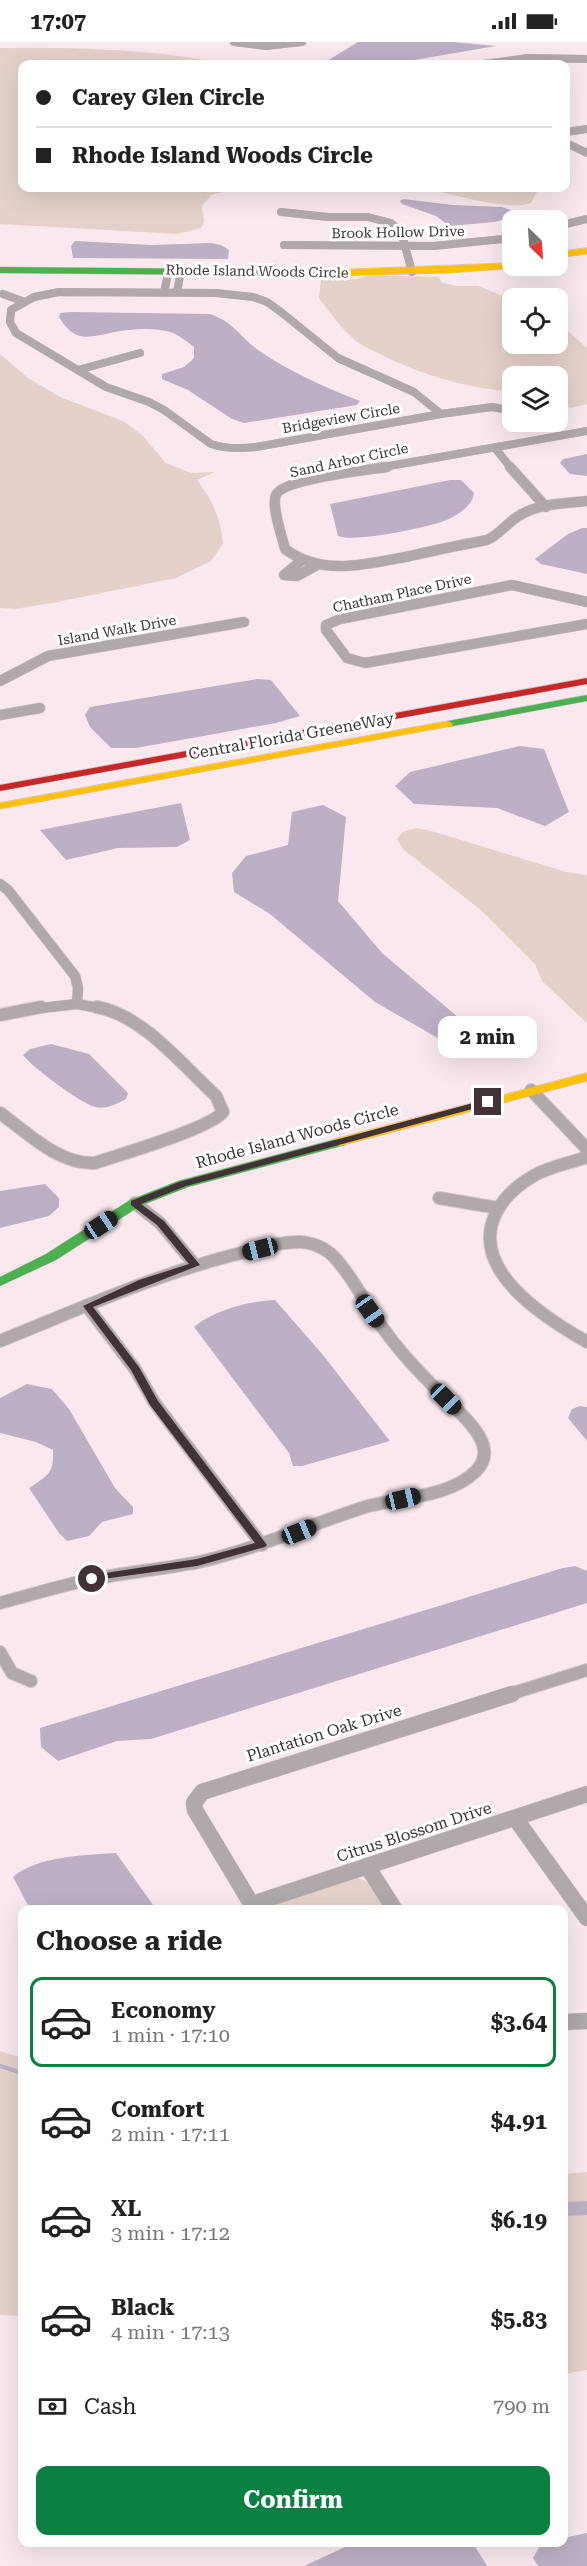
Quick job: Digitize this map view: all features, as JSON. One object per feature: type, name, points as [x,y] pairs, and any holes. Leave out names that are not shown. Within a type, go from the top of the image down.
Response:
[{"type":"main road","points":[[568,254],[587,251]]},
{"type":"main road","points":[[568,259],[587,256]]},
{"type":"main road","name":"Rhode Island Woods Circle","points":[[411,270],[502,262]]},
{"type":"main road","name":"Rhode Island Woods Circle","points":[[0,264],[175,269]]},
{"type":"main road","name":"Rhode Island Woods Circle","points":[[0,270],[411,270],[502,266]]},
{"type":"main road","name":"Central Florida GreeneWay","points":[[0,788],[587,681]]},
{"type":"main road","name":"Central Florida GreeneWay","points":[[0,806],[587,698]]},
{"type":"main road","name":"Rhode Island Woods Circle","points":[[0,1282],[51,1257],[135,1203],[183,1184],[587,1077]]},
{"type":"street","points":[[234,42],[286,48],[302,42]]},
{"type":"street","points":[[513,60],[528,58],[587,59]]},
{"type":"street","points":[[570,131],[587,129]]},
{"type":"street","points":[[570,145],[587,153]]},
{"type":"street","points":[[281,212],[342,214],[391,223],[401,231],[411,270]]},
{"type":"street","points":[[568,224],[587,219]]},
{"type":"street","name":"Brook Hollow Drive","points":[[284,245],[405,247],[502,239]]},
{"type":"street","points":[[164,292],[175,269]]},
{"type":"street","points":[[175,269],[177,292]]},
{"type":"street","name":"Bridgeview Circle","points":[[59,292],[236,294],[267,302],[338,358],[414,392],[441,414],[256,447],[237,449],[220,447],[164,410],[149,402],[106,387],[16,333],[10,322],[11,310],[22,301],[40,294],[59,292]]},
{"type":"street","points":[[3,294],[22,301]]},
{"type":"street","points":[[78,370],[140,353]]},
{"type":"street","points":[[441,414],[492,407],[502,409]]},
{"type":"street","name":"Sand Arbor Circle","points":[[302,561],[285,549],[275,503],[276,494],[282,489],[297,483],[433,457],[587,431]]},
{"type":"street","points":[[495,448],[513,472],[546,507]]},
{"type":"street","points":[[317,565],[297,576],[284,575],[302,561],[338,568],[358,566],[487,540],[506,529],[516,518],[546,507],[587,501]]},
{"type":"street","name":"Chatham Place Drive","points":[[587,602],[512,585],[340,618],[326,625],[326,630],[347,658],[365,663],[587,624]]},
{"type":"street","name":"Island Walk Drive","points":[[0,681],[48,656],[244,622]]},
{"type":"street","points":[[0,715],[40,708]]},
{"type":"street","points":[[0,884],[8,890],[75,976],[78,988],[77,1004]]},
{"type":"street","points":[[0,1015],[77,1004],[122,1014],[138,1024],[216,1096],[223,1112],[218,1118],[196,1128],[95,1163],[80,1164],[65,1159],[0,1113]]},
{"type":"street","points":[[531,1090],[587,1149]]},
{"type":"street","points":[[587,1157],[536,1174],[510,1194],[498,1208],[487,1236],[492,1259],[510,1282],[538,1308],[587,1342]]},
{"type":"street","points":[[439,1198],[498,1208]]},
{"type":"street","points":[[135,1203],[160,1223],[195,1265]]},
{"type":"street","points":[[0,1341],[143,1282],[195,1265],[281,1243],[302,1242],[319,1246],[334,1256],[387,1333],[413,1366],[463,1416],[480,1436],[485,1448],[483,1463],[461,1483],[366,1507],[262,1545],[197,1562],[55,1587],[0,1603]]},
{"type":"street","points":[[87,1306],[135,1369],[154,1402],[262,1545]]},
{"type":"street","points":[[0,1652],[12,1673],[31,1681]]},
{"type":"street","name":"Plantation Oak Drive","points":[[252,1905],[195,1810],[194,1803],[202,1792],[587,1670]]},
{"type":"street","name":"Citrus Blossom Drive","points":[[259,1905],[367,1866],[587,1794]]},
{"type":"street","points":[[515,1818],[587,1918]]},
{"type":"street","points":[[367,1866],[392,1905]]},
{"type":"street","points":[[568,2022],[587,2021]]},
{"type":"shaded area","points":[[358,42],[453,42],[496,46],[414,60],[329,60]]},
{"type":"shaded area","points":[[0,48],[78,48],[206,60],[18,60],[18,192],[224,192],[211,195],[202,206],[204,222],[201,228],[177,234],[0,224]]},
{"type":"shaded area","points":[[439,192],[538,192],[531,203],[506,205]]},
{"type":"shaded area","points":[[403,199],[453,205],[502,207],[510,210],[502,210],[502,220],[495,222],[449,226],[436,216],[402,204],[400,201]]},
{"type":"shaded area","points":[[75,241],[152,245],[211,243],[229,250],[228,259],[73,258],[71,246]]},
{"type":"shaded area","points":[[369,275],[439,277],[441,282],[455,286],[478,286],[502,296],[502,354],[568,354],[568,332],[587,348],[587,404],[568,407],[568,366],[502,366],[502,391],[461,384],[428,374],[396,362],[361,344],[340,325],[319,298],[321,280],[357,279]]},
{"type":"shaded area","points":[[60,313],[210,314],[231,325],[258,350],[282,365],[320,385],[360,401],[357,405],[244,423],[232,419],[188,390],[162,379],[162,374],[184,367],[194,358],[194,347],[179,336],[157,329],[121,331],[90,337],[77,335],[65,326],[59,317]]},
{"type":"shaded area","points":[[0,354],[28,378],[60,397],[123,421],[142,435],[166,463],[191,473],[215,472],[197,480],[212,503],[222,535],[223,544],[211,561],[176,578],[57,602],[15,609],[0,608]]},
{"type":"shaded area","points":[[587,454],[587,476],[570,474],[560,463],[563,459]]},
{"type":"shaded area","points":[[450,480],[461,480],[474,493],[468,505],[449,519],[411,530],[376,536],[347,538],[338,536],[330,504]]},
{"type":"shaded area","points":[[587,528],[587,574],[541,564],[535,559],[568,534]]},
{"type":"shaded area","points":[[257,679],[271,680],[300,716],[276,723],[136,748],[111,748],[90,727],[85,715],[90,707]]},
{"type":"shaded area","points":[[520,746],[544,749],[569,812],[545,826],[497,808],[414,804],[395,786],[410,772]]},
{"type":"shaded area","points":[[181,803],[190,840],[177,847],[118,848],[66,860],[40,830]]},
{"type":"shaded area","points":[[323,805],[346,817],[338,901],[382,953],[478,1034],[490,1047],[469,1056],[375,1002],[270,914],[234,892],[232,873],[246,856],[288,845],[292,812]]},
{"type":"shaded area","points":[[416,828],[566,872],[587,875],[587,1023],[542,981],[535,964],[482,911],[403,849],[397,839],[403,832]]},
{"type":"shaded area","points":[[51,1044],[89,1054],[128,1093],[126,1099],[115,1105],[95,1107],[57,1084],[23,1055],[30,1049]]},
{"type":"shaded area","points":[[45,1184],[59,1198],[59,1207],[49,1216],[0,1228],[0,1191]]},
{"type":"shaded area","points":[[275,1300],[323,1355],[390,1441],[302,1466],[293,1466],[289,1453],[194,1327],[222,1311],[254,1302]]},
{"type":"shaded area","points":[[27,1384],[52,1389],[69,1409],[115,1488],[133,1507],[133,1514],[102,1522],[89,1536],[67,1541],[59,1533],[29,1488],[51,1469],[53,1450],[36,1442],[0,1433],[0,1398]]},
{"type":"shaded area","points":[[580,1406],[587,1407],[587,1441],[568,1418],[572,1409]]},
{"type":"shaded area","points":[[575,1566],[587,1571],[587,1603],[151,1739],[117,1741],[58,1761],[41,1747],[40,1728]]},
{"type":"shaded area","points":[[116,1853],[153,1905],[28,1905],[13,1877],[35,1865],[76,1856]]},
{"type":"shaded area","points":[[354,1878],[370,1885],[385,1905],[275,1905]]},
{"type":"shaded area","points":[[0,2051],[18,2057],[18,2316],[0,2315]]},
{"type":"shaded area","points":[[587,2172],[587,2370],[568,2373],[568,2174]]},
{"type":"shaded area","points":[[587,2533],[587,2566],[538,2566],[533,2558],[540,2547],[568,2547],[568,2537]]},
{"type":"shaded area","points":[[345,2547],[475,2547],[487,2566],[304,2566]]},
{"type":"waterway","points":[[0,2066],[18,2072]]},
{"type":"waterway","points":[[568,2209],[587,2208]]},
{"type":"traffic: fast","points":[[0,270],[331,273]]},
{"type":"traffic: fast","points":[[448,724],[587,698]]},
{"type":"traffic: fast","points":[[0,1282],[51,1257],[135,1203],[183,1184],[340,1142]]},
{"type":"traffic: slow","points":[[568,254],[587,251]]},
{"type":"traffic: slow","points":[[331,273],[502,267]]},
{"type":"traffic: slow","points":[[0,806],[448,724]]},
{"type":"traffic: slow","points":[[340,1142],[587,1077]]},
{"type":"traffic: jam","points":[[0,788],[587,681]]},
{"type":"route","points":[[92,1579],[197,1562],[262,1545],[154,1402],[135,1369],[87,1306],[143,1282],[195,1265],[177,1240],[135,1203],[183,1184],[488,1102]]}]
